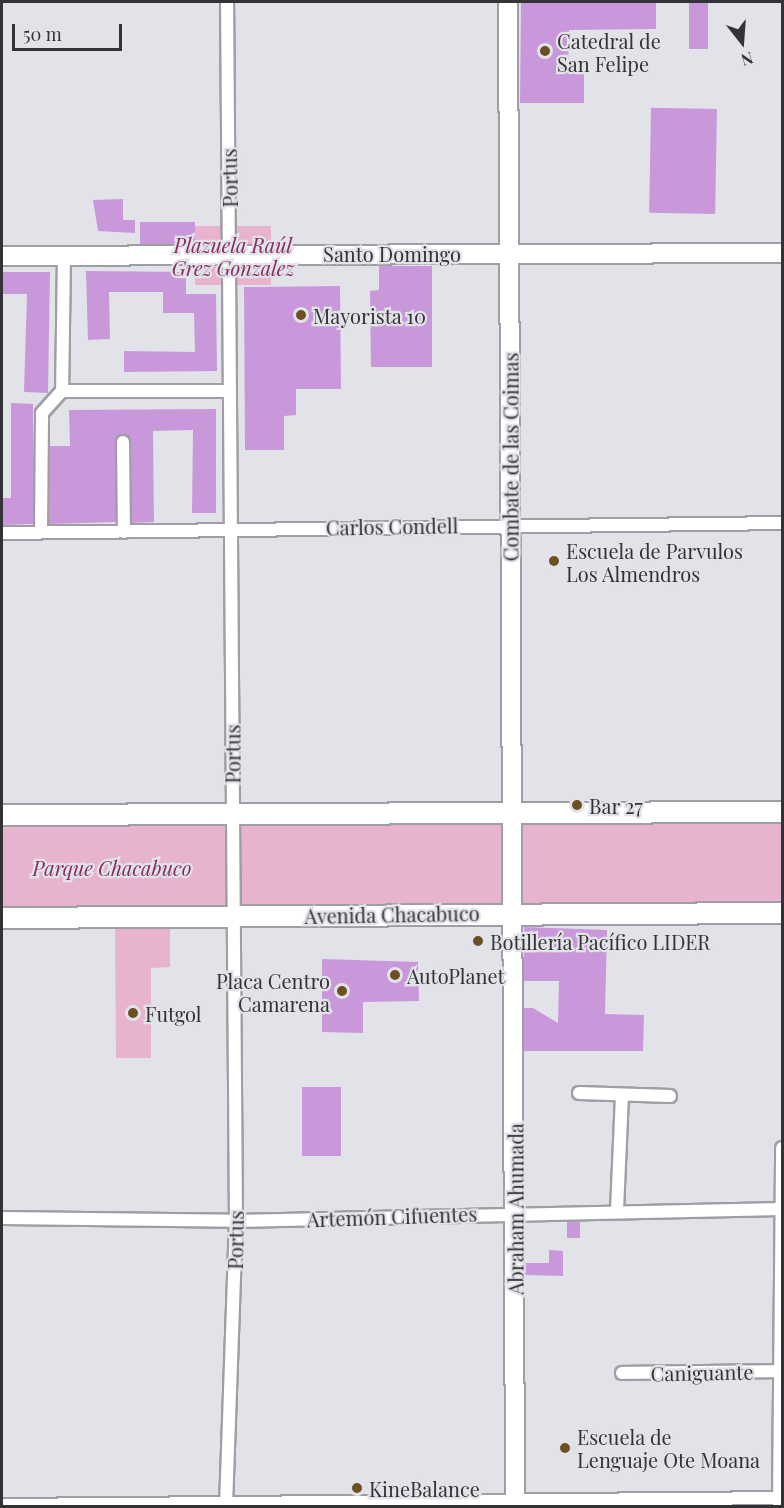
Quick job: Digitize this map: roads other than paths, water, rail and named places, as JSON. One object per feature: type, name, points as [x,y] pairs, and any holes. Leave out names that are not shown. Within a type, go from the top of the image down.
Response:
[{"type":"main road","points":[[2,815],[783,812]]},
{"type":"main road","name":"Avenida Chacabuco","points":[[2,918],[511,912],[783,913]]},
{"type":"street","name":"Portus","points":[[226,1506],[236,1221],[227,2]]},
{"type":"street","name":"Combate de las Coimas","points":[[508,2],[509,523],[513,813],[511,912]]},
{"type":"street","name":"Santo Domingo","points":[[2,256],[510,252],[783,253]]},
{"type":"street","points":[[42,532],[42,413],[62,391],[64,255]]},
{"type":"street","points":[[62,391],[230,391]]},
{"type":"street","points":[[123,442],[124,532]]},
{"type":"street","name":"Carlos Condell","points":[[2,533],[509,523],[783,523]]},
{"type":"street","name":"Abraham Ahumada","points":[[511,912],[516,1212],[515,1503]]},
{"type":"street","points":[[579,1093],[670,1096]]},
{"type":"street","points":[[617,1210],[622,1095]]},
{"type":"street","points":[[2,1504],[226,1506],[780,1501],[783,1148]]},
{"type":"street","name":"Artemón Cifuentes","points":[[2,1218],[236,1221],[516,1212],[782,1209]]},
{"type":"street","name":"Caniguante","points":[[622,1373],[781,1371]]},
{"type":"place","name":"Catedral de San Felipe","points":[[545,51]]},
{"type":"place","name":"Mayorista 10","points":[[301,315]]},
{"type":"place","name":"Escuela de Parvulos Los Almendros","points":[[554,561]]},
{"type":"place","name":"Bar 27","points":[[577,805]]},
{"type":"place","name":"Botillería Pacífico LIDER","points":[[478,941]]},
{"type":"place","name":"AutoPlanet","points":[[395,975]]},
{"type":"place","name":"Placa Centro Camarena","points":[[342,991]]},
{"type":"place","name":"Futgol","points":[[133,1013]]},
{"type":"place","name":"Escuela de Lenguaje Ote Moana","points":[[565,1448]]},
{"type":"place","name":"KineBalance","points":[[357,1488]]},
{"type":"park label","name":"Plazuela Raúl Grez Gonzalez","points":[[233,256]]},
{"type":"park label","name":"Parque Chacabuco","points":[[112,867]]}]
